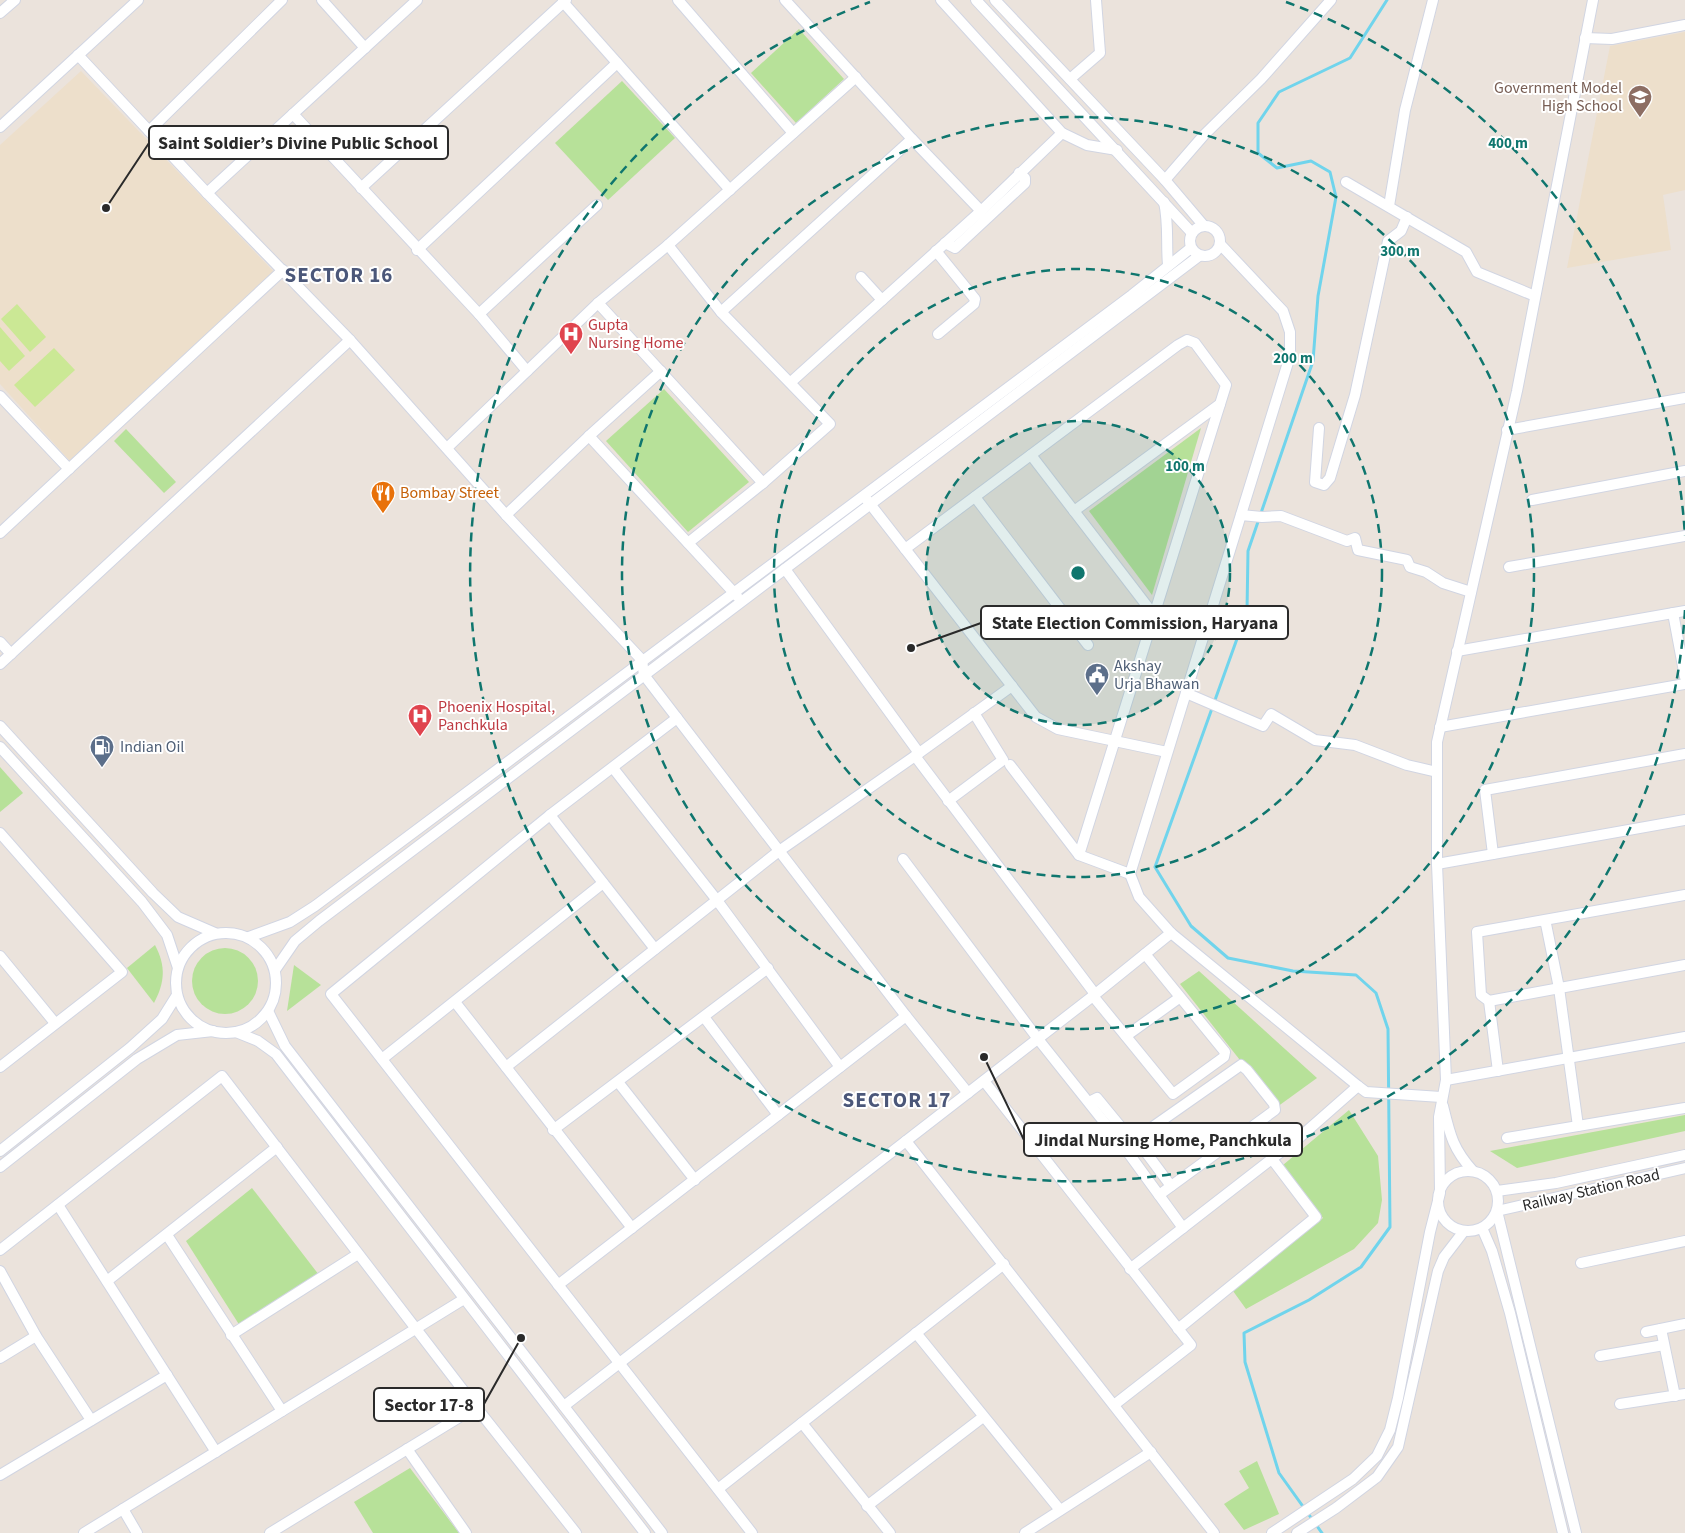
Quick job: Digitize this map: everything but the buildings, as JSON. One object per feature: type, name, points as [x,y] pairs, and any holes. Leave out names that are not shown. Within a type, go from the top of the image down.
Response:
[{"type":"street","points":[[0,14],[15,0]]},
{"type":"street","points":[[1,125],[138,0]]},
{"type":"street","points":[[149,131],[282,0]]},
{"type":"street","points":[[322,0],[365,48]]},
{"type":"street","points":[[207,193],[417,0]]},
{"type":"street","points":[[678,0],[793,133]]},
{"type":"street","points":[[785,0],[912,139],[981,210]]},
{"type":"street","points":[[941,0],[1062,133],[1087,145],[1117,150]]},
{"type":"street","points":[[976,0],[1192,233]]},
{"type":"street","points":[[276,970],[295,941],[319,921],[1199,256],[1212,255],[1220,244],[1220,236],[1215,230],[1204,226],[1165,180],[995,0]]},
{"type":"street","points":[[1070,79],[1100,53],[1096,0]]},
{"type":"street","points":[[1165,180],[1204,135],[1261,79],[1331,0]]},
{"type":"street","points":[[1389,206],[1404,110],[1433,0]]},
{"type":"street","points":[[1497,1211],[1493,1218],[1482,1228],[1464,1231],[1449,1224],[1440,1210],[1439,1117],[1441,1097],[1446,1080],[1437,864],[1436,742],[1508,430],[1593,0]]},
{"type":"street","points":[[361,188],[564,1],[730,190]]},
{"type":"street","points":[[1585,38],[1612,39],[1685,25]]},
{"type":"street","points":[[78,55],[207,193],[350,340],[506,515],[642,660],[644,675],[906,1016],[968,1092]]},
{"type":"street","points":[[417,250],[617,63]]},
{"type":"street","points":[[447,448],[598,303],[668,245],[856,77]]},
{"type":"street","points":[[294,114],[417,250],[479,314],[527,372]]},
{"type":"street","points":[[791,382],[981,210],[1062,133]]},
{"type":"street","points":[[721,312],[912,139]]},
{"type":"street","points":[[945,243],[955,248],[1025,183],[1025,178],[1019,173]]},
{"type":"street","points":[[1346,182],[1466,252],[1477,272],[1535,296]]},
{"type":"street","points":[[1164,201],[1169,228],[1166,247],[1168,265]]},
{"type":"street","points":[[479,314],[597,205]]},
{"type":"street","points":[[1318,428],[1314,482],[1324,485],[1330,478],[1355,395],[1388,241],[1401,231],[1407,217]]},
{"type":"street","points":[[1199,256],[1191,248],[1190,240],[1192,233],[1204,226]]},
{"type":"street","points":[[1220,244],[1283,311],[1290,332],[1290,356],[1130,874],[1140,897],[1171,933],[1366,1092],[1441,1097]]},
{"type":"street","points":[[668,245],[721,312],[830,424],[763,483],[688,543]]},
{"type":"street","points":[[249,937],[290,922],[315,906],[1132,295],[1191,248]]},
{"type":"street","points":[[936,251],[975,299],[974,304],[938,334]]},
{"type":"street","points":[[2,526],[69,469],[283,270]]},
{"type":"street","points":[[861,277],[882,300]]},
{"type":"street","points":[[598,303],[763,483]]},
{"type":"street","points":[[0,664],[350,340]]},
{"type":"street","points":[[905,550],[1187,340],[1195,343],[1226,385],[1079,855]]},
{"type":"street","points":[[506,515],[661,371]]},
{"type":"street","points":[[0,396],[69,469]]},
{"type":"street","points":[[1508,430],[1685,398]]},
{"type":"street","points":[[1074,510],[1221,403]]},
{"type":"street","points":[[589,436],[742,601]]},
{"type":"street","points":[[1031,455],[1154,615]]},
{"type":"street","points":[[1532,500],[1685,471]]},
{"type":"street","points":[[863,495],[1036,717],[1058,729],[1167,752]]},
{"type":"street","points":[[975,497],[1088,645]]},
{"type":"street","points":[[1241,515],[1280,516],[1347,541],[1355,538],[1358,550],[1407,560],[1410,567],[1471,592]]},
{"type":"street","points":[[1509,567],[1685,536]]},
{"type":"street","points":[[785,569],[917,754],[948,801],[1094,995],[1171,1093],[1175,1094],[1225,1054],[1178,998],[1145,954]]},
{"type":"street","points":[[1457,651],[1685,611]]},
{"type":"street","points":[[1673,613],[1685,676]]},
{"type":"street","points":[[0,642],[11,654]]},
{"type":"street","points":[[1440,727],[1685,684]]},
{"type":"street","points":[[506,1067],[779,851],[1012,686]]},
{"type":"street","points":[[1186,693],[1263,726],[1271,714],[1315,740],[1355,745],[1407,765],[1437,772]]},
{"type":"street","points":[[948,801],[1003,760],[974,713]]},
{"type":"street","points":[[677,718],[550,815],[331,994],[752,1533]]},
{"type":"street","points":[[0,726],[153,893],[178,917],[215,933]]},
{"type":"street","points":[[0,747],[142,902],[167,935],[178,968]]},
{"type":"street","points":[[1493,854],[1485,790],[1685,754]]},
{"type":"street","points":[[1010,765],[1079,855],[1130,874]]},
{"type":"street","points":[[613,768],[768,968],[840,1067]]},
{"type":"street","points":[[550,815],[655,949]]},
{"type":"street","points":[[1437,864],[1685,820]]},
{"type":"street","points":[[0,1067],[55,1022],[122,972],[1,838]]},
{"type":"street","points":[[903,859],[1038,1039],[1124,1147],[1184,1228]]},
{"type":"street","points":[[382,1059],[603,883]]},
{"type":"street","points":[[1499,1071],[1489,1001],[1481,995],[1477,932],[1685,895]]},
{"type":"street","points":[[1543,920],[1546,924],[1559,988],[1578,1126]]},
{"type":"street","points":[[214,1031],[193,1021],[183,1010],[176,985],[178,968],[184,955],[196,942],[215,933],[230,932],[249,937],[266,950],[276,970],[276,993],[268,1011],[253,1025],[236,1032]]},
{"type":"street","points":[[564,1406],[1038,1039],[1171,933]]},
{"type":"street","points":[[0,956],[55,1022]]},
{"type":"street","points":[[1489,1001],[1685,966]]},
{"type":"street","points":[[553,1130],[768,968]]},
{"type":"street","points":[[0,1151],[130,1048],[162,1019],[178,996]]},
{"type":"street","points":[[1126,1036],[1178,998]]},
{"type":"street","points":[[455,1002],[553,1130],[632,1228]]},
{"type":"street","points":[[268,1011],[285,1046],[662,1533]]},
{"type":"street","points":[[558,1285],[906,1016]]},
{"type":"street","points":[[704,1017],[778,1115]]},
{"type":"street","points":[[0,1167],[137,1058],[177,1035],[214,1031],[236,1032],[258,1041],[276,1054],[645,1533]]},
{"type":"street","points":[[1446,1080],[1685,1037]]},
{"type":"street","points":[[1124,1147],[1241,1066],[1248,1070],[1274,1104],[1275,1110],[1159,1195]]},
{"type":"street","points":[[0,1250],[222,1076],[476,1408],[576,1533]]},
{"type":"street","points":[[984,1081],[1191,1345],[1114,1405]]},
{"type":"street","points":[[618,1082],[694,1180]]},
{"type":"street","points":[[1130,1269],[1272,1159],[1358,1086]]},
{"type":"street","points":[[1441,1097],[1449,1131],[1458,1154],[1473,1171],[1488,1178],[1497,1190],[1497,1211],[1576,1533]]},
{"type":"street","points":[[1089,1102],[1097,1098],[1120,1126]]},
{"type":"street","points":[[1507,1138],[1685,1108]]},
{"type":"street","points":[[1136,1138],[1171,1186]]},
{"type":"street","points":[[906,1141],[1214,1533]]},
{"type":"street","points":[[107,1281],[277,1147]]},
{"type":"street","name":"Railway Station Road","points":[[1497,1190],[1556,1182],[1685,1154]]},
{"type":"street","points":[[1178,1329],[1316,1217],[1272,1159]]},
{"type":"street","name":"Railway Station Road","points":[[1497,1211],[1685,1168]]},
{"type":"street","points":[[1272,1533],[1327,1498],[1359,1474],[1377,1456],[1390,1430],[1440,1193],[1449,1178],[1464,1171],[1473,1171]]},
{"type":"street","points":[[58,1205],[216,1452]]},
{"type":"street","points":[[1482,1228],[1492,1251],[1510,1313],[1563,1533]]},
{"type":"street","points":[[1297,1533],[1336,1508],[1377,1477],[1398,1446],[1438,1270],[1444,1257],[1464,1231]]},
{"type":"street","points":[[168,1234],[282,1412]]},
{"type":"street","points":[[1581,1264],[1685,1241]]},
{"type":"street","points":[[231,1335],[358,1254]]},
{"type":"street","points":[[718,1489],[1004,1264]]},
{"type":"street","points":[[0,1271],[36,1336],[91,1420]]},
{"type":"street","points":[[84,1533],[464,1299]]},
{"type":"street","points":[[1646,1332],[1685,1324]]},
{"type":"street","points":[[1620,1404],[1680,1395],[1664,1345],[1661,1329]]},
{"type":"street","points":[[916,1333],[1060,1510]]},
{"type":"street","points":[[0,1358],[36,1336]]},
{"type":"street","points":[[1600,1356],[1664,1345]]},
{"type":"street","points":[[0,1475],[167,1375]]},
{"type":"street","points":[[270,1533],[476,1408]]},
{"type":"street","points":[[867,1506],[983,1417]]},
{"type":"street","points":[[802,1423],[890,1533]]},
{"type":"street","points":[[407,1450],[466,1533]]},
{"type":"street","points":[[1025,1533],[1151,1452]]},
{"type":"street","points":[[123,1509],[137,1533]]},
{"type":"shaded area","name":"Government Model High School","points":[[1685,32],[1685,190],[1663,195],[1671,250],[1567,268],[1610,46]]},
{"type":"shaded area","points":[[81,71],[274,272],[70,461],[0,384],[0,145]]},
{"type":"green space","points":[[799,29],[844,79],[796,123],[751,73]]},
{"type":"green space","points":[[622,81],[675,138],[608,200],[555,143]]},
{"type":"green space","points":[[17,304],[46,337],[30,352],[1,319]]},
{"type":"green space","points":[[0,327],[25,356],[9,371],[0,361]]},
{"type":"green space","points":[[54,348],[75,370],[35,407],[14,385]]},
{"type":"green space","points":[[664,389],[749,482],[688,532],[606,441]]},
{"type":"green space","points":[[1201,428],[1152,595],[1089,511]]},
{"type":"green space","points":[[126,429],[176,482],[164,493],[114,441]]},
{"type":"green space","points":[[0,767],[23,793],[0,812]]},
{"type":"green space","points":[[155,945],[161,960],[163,974],[154,1003],[127,968]]},
{"type":"green space","points":[[219,948],[231,948],[249,957],[256,968],[258,981],[256,994],[249,1005],[238,1012],[219,1014],[206,1009],[197,1000],[192,987],[192,975],[197,962],[206,953]]},
{"type":"green space","points":[[294,965],[321,985],[287,1011]]},
{"type":"green space","points":[[1199,971],[1317,1078],[1277,1107],[1180,984]]},
{"type":"green space","points":[[1349,1110],[1378,1156],[1382,1200],[1378,1223],[1354,1249],[1246,1309],[1233,1291],[1323,1218],[1283,1165]]},
{"type":"green space","points":[[1685,1115],[1685,1131],[1517,1168],[1490,1151]]},
{"type":"green space","points":[[252,1188],[319,1275],[240,1326],[186,1241]]},
{"type":"green space","points":[[1257,1461],[1279,1514],[1244,1530],[1224,1504],[1249,1488],[1239,1471]]},
{"type":"green space","points":[[410,1468],[459,1533],[373,1533],[354,1502]]},
{"type":"waterway","points":[[1322,1533],[1279,1473],[1245,1362],[1244,1333],[1309,1300],[1361,1267],[1390,1227],[1388,1029],[1376,993],[1356,975],[1293,971],[1228,958],[1191,926],[1155,867],[1247,611],[1248,551],[1313,361],[1318,296],[1336,197],[1330,172],[1311,161],[1277,168],[1258,153],[1258,123],[1279,92],[1350,58],[1387,0]]},
{"type":"place","name":"Government Model High School","points":[[1640,118]]},
{"type":"place","name":"Saint Soldier’s Divine Public School","points":[[106,208]]},
{"type":"place","name":"Gupta Nursing Home","points":[[571,355]]},
{"type":"place","name":"Bombay Street","points":[[383,514]]},
{"type":"place","name":"State Election Commission, Haryana","points":[[911,648]]},
{"type":"place","name":"Akshay Urja Bhawan","points":[[1097,696]]},
{"type":"place","name":"Phoenix Hospital, Panchkula","points":[[420,737]]},
{"type":"place","name":"Indian Oil","points":[[102,768]]},
{"type":"place","name":"Jindal Nursing Home, Panchkula","points":[[984,1057]]},
{"type":"place","name":"Sector 17-8","points":[[521,1338]]},
{"type":"district","name":"SECTOR 16","points":[[339,275]]},
{"type":"district","name":"SECTOR 17","points":[[897,1100]]}]
